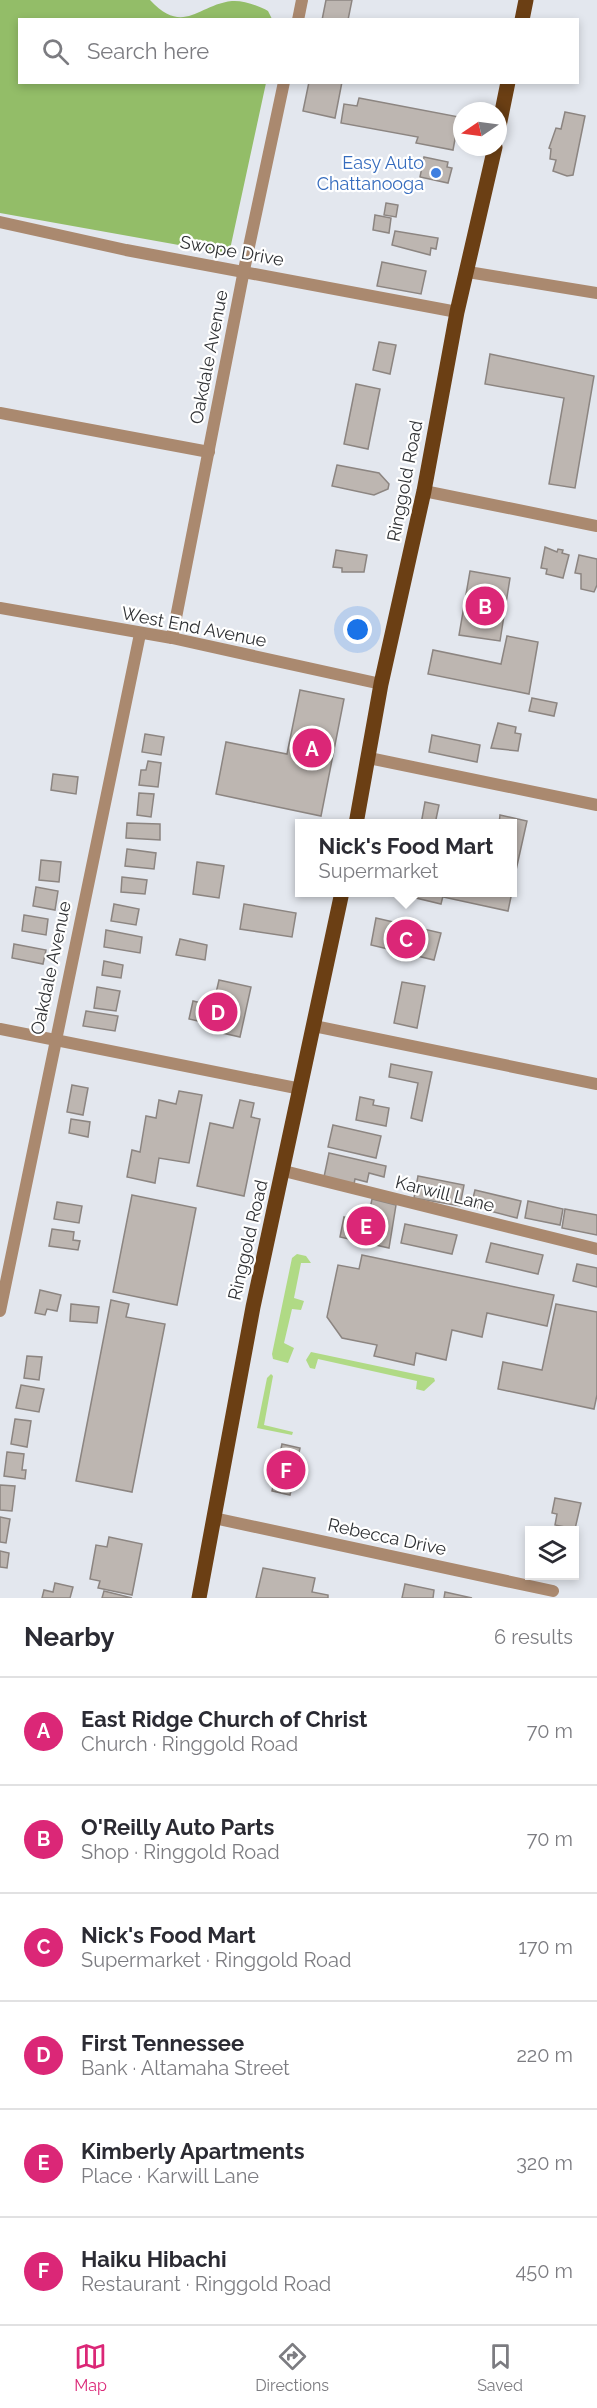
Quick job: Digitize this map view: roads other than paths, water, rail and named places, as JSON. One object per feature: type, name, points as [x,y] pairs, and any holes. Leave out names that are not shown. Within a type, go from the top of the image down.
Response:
[{"type":"main road","points":[[522,18],[526,0]]},
{"type":"main road","points":[[504,102],[508,84]]},
{"type":"main road","name":"Ringgold Road","points":[[357,819],[381,684],[424,491],[457,312],[493,156]]},
{"type":"main road","name":"Ringgold Road","points":[[199,1598],[253,1307],[284,1172],[341,897]]},
{"type":"street","points":[[298,18],[302,0]]},
{"type":"street","name":"Oakdale Avenue","points":[[172,638],[244,270],[284,84]]},
{"type":"street","name":"Swope Drive","points":[[0,222],[126,250],[244,270],[457,312]]},
{"type":"street","points":[[468,272],[597,292]]},
{"type":"street","points":[[0,413],[209,452]]},
{"type":"street","points":[[424,491],[597,526]]},
{"type":"street","name":"West End Avenue","points":[[0,608],[172,638],[381,684]]},
{"type":"street","name":"Oakdale Avenue","points":[[0,1311],[54,1040],[140,634]]},
{"type":"street","points":[[369,758],[597,805]]},
{"type":"street","points":[[315,1026],[597,1084]]},
{"type":"street","points":[[0,1029],[301,1089]]},
{"type":"street","name":"Karwill Lane","points":[[284,1172],[597,1249]]},
{"type":"street","name":"Rebecca Drive","points":[[214,1518],[553,1591]]},
{"type":"place","name":"Easy Auto Chattanooga","points":[[436,173]]},
{"type":"place","name":"O'Reilly Auto Parts","points":[[485,606]]},
{"type":"place","name":"East Ridge Church of Christ","points":[[312,748]]},
{"type":"place","name":"Nick's Food Mart","points":[[406,939]]},
{"type":"place","name":"First Tennessee","points":[[218,1012]]},
{"type":"place","name":"Kimberly Apartments","points":[[366,1226]]},
{"type":"place","name":"Haiku Hibachi","points":[[286,1470]]}]
